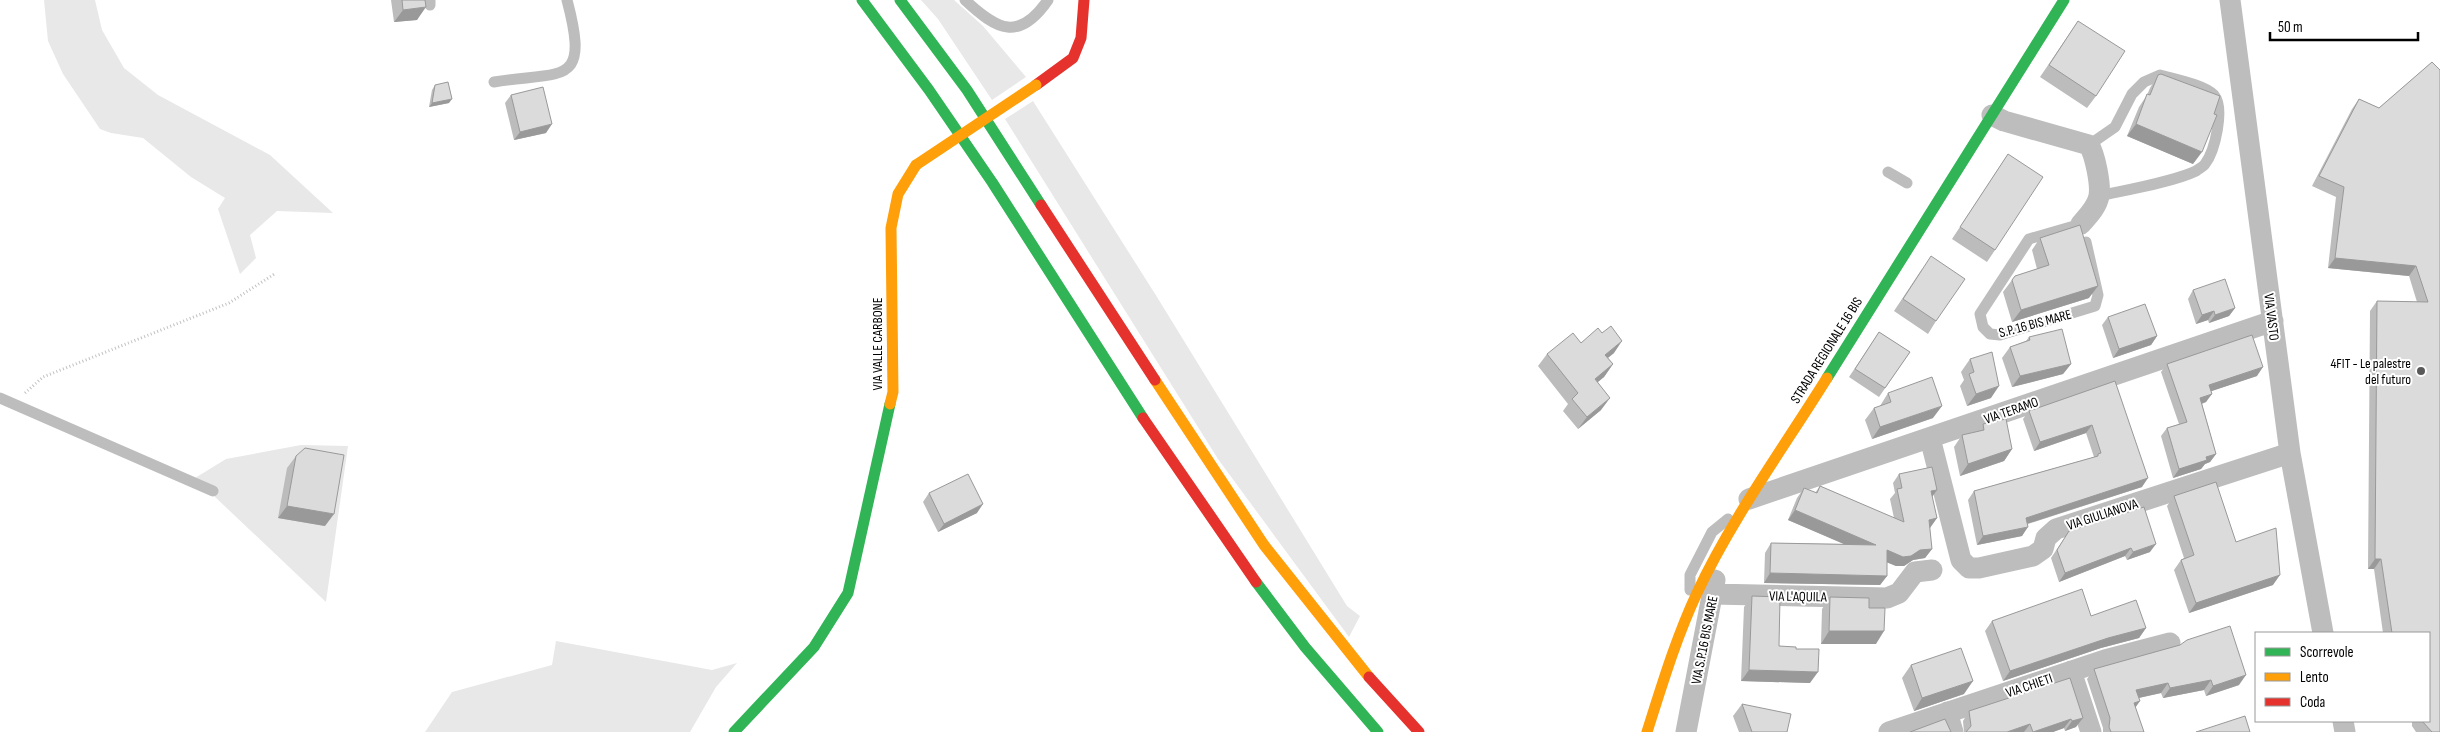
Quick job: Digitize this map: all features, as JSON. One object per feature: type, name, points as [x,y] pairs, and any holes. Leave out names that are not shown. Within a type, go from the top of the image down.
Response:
[{"type":"main road","points":[[862,0],[942,106],[1161,445],[1224,537],[1292,630],[1378,732]]},
{"type":"main road","points":[[900,0],[977,106],[1204,456],[1264,545],[1358,665],[1419,732]]},
{"type":"main road","name":"VIA VALLE CARBONE","points":[[734,732],[814,647],[848,593],[894,392],[891,228],[894,204],[901,184],[916,165],[1073,58],[1081,38],[1084,0]]},
{"type":"main road","name":"STRADA REGIONALE 16 BIS","points":[[1647,732],[1675,643],[1697,592],[1720,548],[2064,0]]},
{"type":"street","name":"VIA VASTO","points":[[2230,0],[2290,452],[2323,632]]},
{"type":"street","points":[[1992,114],[2004,121],[2089,145],[2094,153],[2099,196],[2083,233]]},
{"type":"street","name":"VIA TERAMO","points":[[1748,501],[2273,321]]},
{"type":"street","name":"VIA GIULIANOVA","points":[[1930,438],[1962,560],[1969,568],[1979,568],[2033,556],[2043,549],[2046,538],[2056,529],[2290,452]]},
{"type":"street","name":"VIA S.P.16 BIS MARE","points":[[1686,732],[1720,548]]},
{"type":"street","name":"VIA L'AQUILA","points":[[1713,594],[1887,598],[1899,593],[1915,572],[1932,570]]},
{"type":"street","name":"VIA CHIETI","points":[[1888,732],[1950,722],[2071,671],[2170,643]]},
{"type":"street","points":[[2071,671],[2091,732]]},
{"type":"lane","points":[[494,82],[534,76],[557,75],[569,68],[576,55],[576,47],[575,31],[567,0]]},
{"type":"lane","points":[[965,0],[983,18],[1000,27],[1018,27],[1038,15],[1048,0]]},
{"type":"lane","points":[[2089,145],[2115,126],[2132,94],[2144,82],[2160,75],[2205,89],[2214,95],[2219,104],[2217,132],[2205,165],[2178,177],[2099,196]]},
{"type":"lane","points":[[1888,172],[1907,183]]},
{"type":"lane","name":"S.P. 16 BIS MARE","points":[[2083,233],[2098,295],[2096,306],[2000,335],[1990,334],[1983,328],[1980,314],[2029,239],[2083,233]]},
{"type":"lane","points":[[0,398],[213,491]]},
{"type":"lane","points":[[1690,612],[1690,575],[1712,532],[1748,501]]},
{"type":"path","points":[[15,405],[29,388],[43,377],[229,303],[276,273]]},
{"type":"shaded area","points":[[44,0],[95,0],[102,30],[124,68],[158,95],[270,155],[333,213],[277,211],[250,235],[256,258],[240,274],[218,209],[225,198],[191,177],[143,138],[111,133],[100,129],[63,74],[48,41]]},
{"type":"shaded area","points":[[921,0],[954,0],[983,26],[1026,77],[992,100],[938,19]]},
{"type":"shaded area","points":[[1033,101],[1157,297],[1347,606],[1360,616],[1349,637],[1218,459],[1005,119]]},
{"type":"shaded area","points":[[301,445],[348,446],[326,602],[195,478],[226,459]]},
{"type":"shaded area","points":[[556,641],[712,670],[737,663],[716,687],[690,732],[425,732],[452,692],[552,665]]},
{"type":"building","points":[[402,0],[425,0],[426,7],[403,10]]},
{"type":"building","points":[[2078,21],[2125,51],[2096,96],[2049,65]]},
{"type":"building","points":[[2432,62],[2440,70],[2440,732],[2432,732],[2423,722],[2430,722],[2430,632],[2392,632],[2381,559],[2375,559],[2377,301],[2428,302],[2416,266],[2335,258],[2344,187],[2319,176],[2359,99],[2379,108]]},
{"type":"building","points":[[2161,74],[2220,96],[2214,114],[2217,115],[2202,152],[2136,124],[2147,94],[2150,95],[2158,75]]},
{"type":"building","points":[[448,82],[452,99],[432,103],[435,85]]},
{"type":"building","points":[[543,87],[552,124],[520,132],[511,95]]},
{"type":"building","points":[[2008,154],[2043,177],[1995,250],[1960,227]]},
{"type":"building","points":[[2080,225],[2098,286],[2021,310],[2012,280],[2015,276],[2049,265],[2040,238]]},
{"type":"building","points":[[1931,256],[1965,279],[1936,321],[1903,299]]},
{"type":"building","points":[[2225,279],[2235,308],[2215,315],[2214,311],[2202,315],[2193,290]]},
{"type":"building","points":[[2145,304],[2157,336],[2119,349],[2108,317]]},
{"type":"building","points":[[1611,326],[1622,341],[1605,355],[1613,364],[1595,379],[1610,398],[1587,417],[1572,399],[1578,393],[1547,354],[1573,333],[1581,343],[1598,328],[1602,333]]},
{"type":"building","points":[[2062,329],[2071,364],[2020,376],[2010,347],[2030,340],[2029,337]]},
{"type":"building","points":[[1879,332],[1910,352],[1885,388],[1855,369]]},
{"type":"building","points":[[2252,335],[2263,367],[2209,385],[2212,394],[2200,398],[2216,454],[2206,457],[2207,460],[2179,469],[2167,428],[2187,422],[2167,364]]},
{"type":"building","points":[[1992,352],[1999,386],[1976,394],[1969,374],[1974,372],[1970,359]]},
{"type":"building","points":[[1932,377],[1942,406],[1880,427],[1874,408],[1891,402],[1888,393]]},
{"type":"building","points":[[2115,381],[2148,478],[2026,518],[2028,527],[1983,536],[1974,491],[2098,456],[2101,453],[2092,425],[2040,442],[2029,411]]},
{"type":"building","points":[[2006,419],[2012,449],[1968,464],[1962,435],[1984,430],[1983,424]]},
{"type":"building","points":[[305,448],[344,455],[334,514],[287,506],[296,456]]},
{"type":"building","points":[[1932,467],[1937,490],[1931,491],[1937,518],[1929,520],[1932,549],[1920,550],[1911,556],[1903,557],[1887,550],[1887,576],[1770,573],[1771,543],[1876,545],[1795,510],[1804,488],[1817,493],[1820,486],[1904,522],[1897,489],[1902,488],[1899,474]]},
{"type":"building","points":[[968,474],[983,504],[944,524],[929,493]]},
{"type":"building","points":[[2216,482],[2236,542],[2276,528],[2280,575],[2196,603],[2181,560],[2194,555],[2174,496]]},
{"type":"building","points":[[2144,507],[2156,544],[2133,552],[2131,548],[2065,573],[2057,550],[2069,531]]},
{"type":"building","points":[[2082,589],[2091,616],[2136,600],[2146,628],[2108,638],[2010,671],[1992,621]]},
{"type":"building","points":[[1752,596],[1780,597],[1779,646],[1796,647],[1796,649],[1819,649],[1818,672],[1749,670]]},
{"type":"building","points":[[1830,597],[1869,598],[1869,608],[1885,608],[1884,631],[1829,631]]},
{"type":"building","points":[[2230,626],[2246,675],[2213,686],[2211,680],[2170,688],[2168,683],[2136,690],[2140,701],[2134,703],[2144,732],[2111,732],[2109,727],[2110,718],[2094,669],[2180,645],[2187,640]]},
{"type":"building","points":[[1961,648],[1973,681],[1922,698],[1911,665]]},
{"type":"building","points":[[2070,678],[2083,718],[2072,721],[2071,719],[2033,732],[2030,724],[2007,732],[1966,732],[1971,726],[1969,711]]},
{"type":"building","points":[[1742,704],[1791,714],[1787,732],[1752,732]]},
{"type":"building","points":[[2245,716],[2250,732],[2196,732]]},
{"type":"building","points":[[1945,719],[1951,732],[1910,732]]},
{"type":"traffic: fast","points":[[862,0],[929,90],[992,182],[1143,418]]},
{"type":"traffic: fast","points":[[900,0],[967,90],[1041,205]]},
{"type":"traffic: fast","points":[[1827,378],[2064,0]]},
{"type":"traffic: fast","points":[[734,732],[814,647],[848,593],[890,404]]},
{"type":"traffic: fast","points":[[1256,582],[1305,647],[1378,732]]},
{"type":"traffic: slow","points":[[916,165],[1036,85]]},
{"type":"traffic: slow","points":[[890,404],[893,392],[891,228],[898,194],[916,165]]},
{"type":"traffic: slow","points":[[1647,732],[1682,627],[1697,593],[1742,511],[1827,378]]},
{"type":"traffic: slow","points":[[1155,380],[1264,545],[1369,677]]},
{"type":"traffic: jam","points":[[1036,85],[1073,58],[1081,38],[1084,0]]},
{"type":"traffic: jam","points":[[1041,205],[1155,380]]},
{"type":"traffic: jam","points":[[1143,418],[1256,582]]},
{"type":"traffic: jam","points":[[1369,677],[1419,732]]},
{"type":"place","name":"4FIT - Le palestre del futuro","points":[[2421,371]]}]
